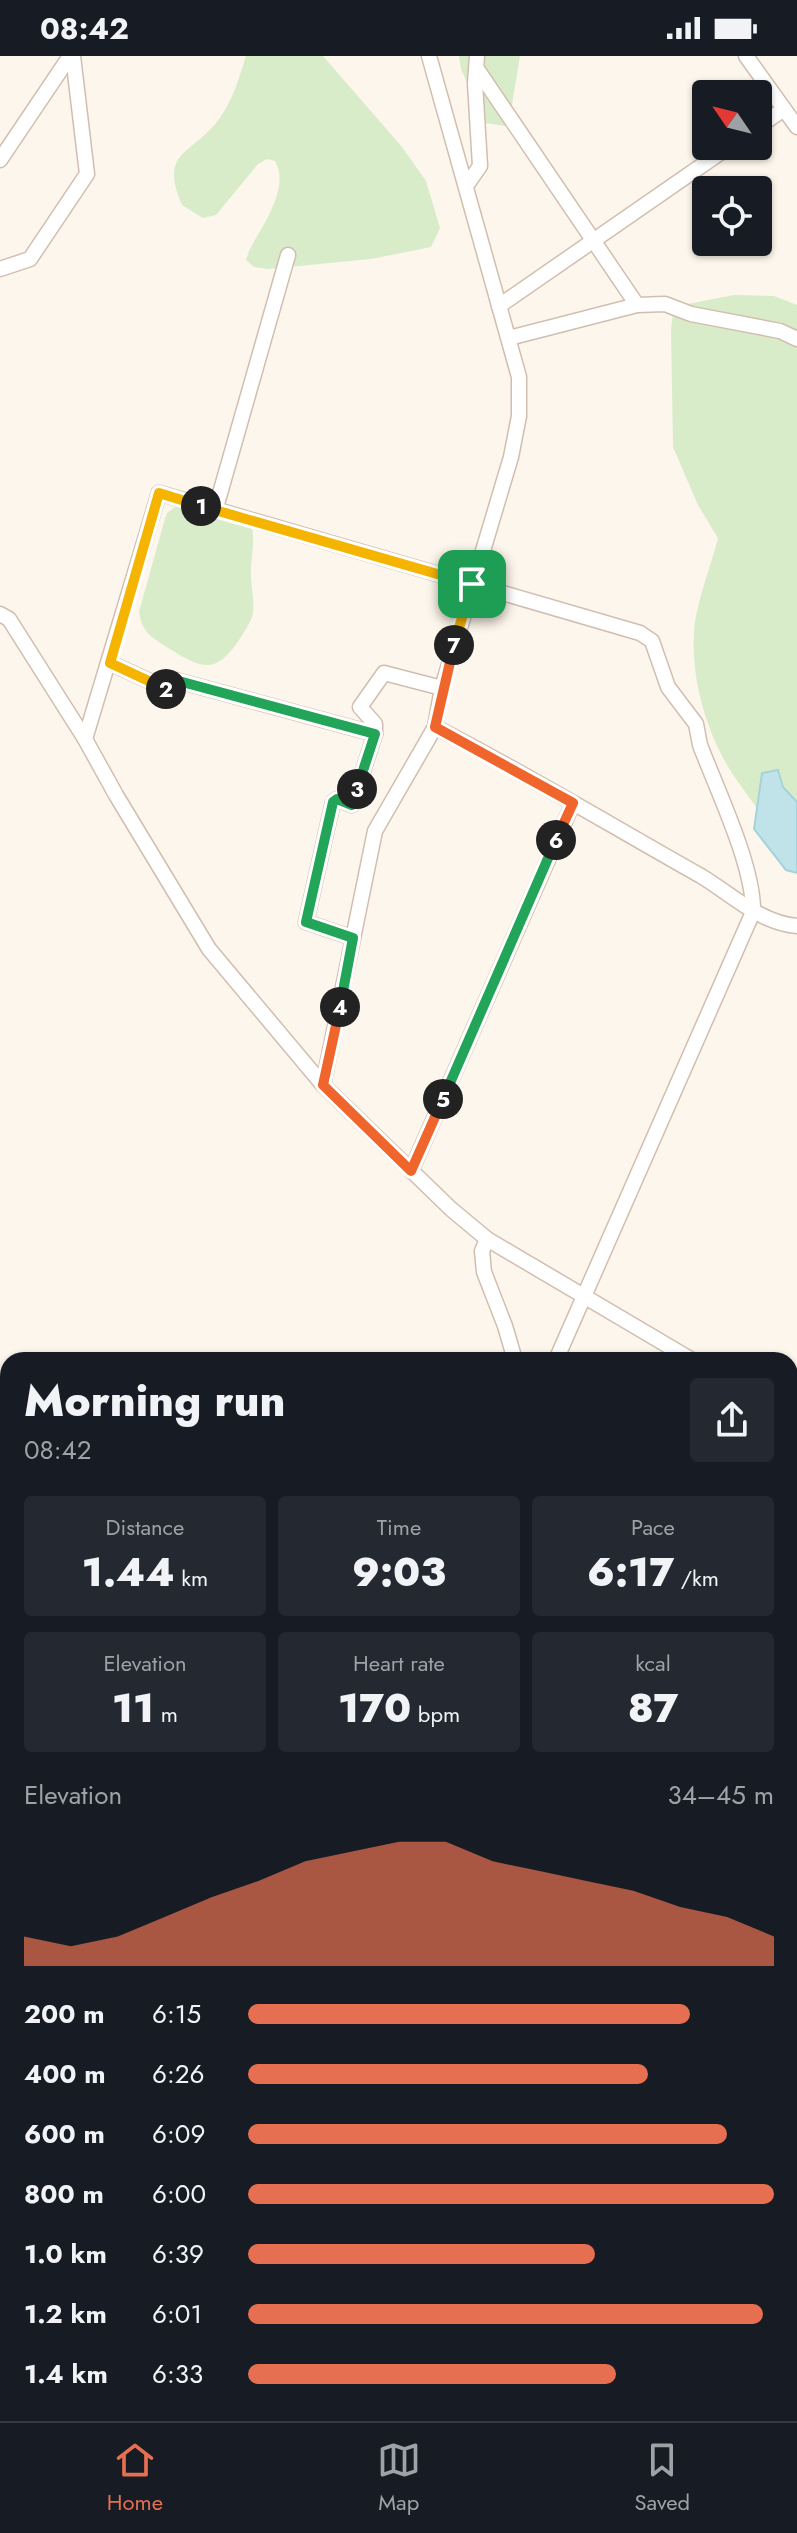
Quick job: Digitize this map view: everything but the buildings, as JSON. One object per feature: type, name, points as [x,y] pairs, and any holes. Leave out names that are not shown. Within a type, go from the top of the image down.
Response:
[{"type":"street","points":[[0,160],[72,56]]},
{"type":"street","points":[[0,269],[30,259],[87,174],[72,56]]},
{"type":"street","points":[[323,1085],[375,831],[435,727],[442,688],[511,457],[519,416],[519,377],[429,56]]},
{"type":"street","points":[[746,56],[797,127]]},
{"type":"street","points":[[466,186],[480,166],[477,62]]},
{"type":"street","points":[[477,62],[637,305]]},
{"type":"street","points":[[772,117],[784,109]]},
{"type":"street","points":[[499,306],[710,160]]},
{"type":"street","points":[[215,511],[288,255]]},
{"type":"street","points":[[509,338],[637,305],[665,304],[691,314],[780,331],[797,339]]},
{"type":"street","points":[[85,739],[159,493],[640,633],[652,641],[668,687],[696,724],[700,745],[748,870],[754,893],[753,912],[560,1352]]},
{"type":"street","points":[[0,614],[9,619],[85,739],[209,949],[323,1085],[411,1171],[487,1239],[679,1352]]},
{"type":"street","points":[[110,663],[171,691],[175,680],[375,734]]},
{"type":"street","points":[[353,938],[306,922],[333,802],[337,799],[352,805],[375,734],[375,724],[360,707],[384,673],[442,688]]},
{"type":"street","points":[[435,727],[721,888],[753,912],[797,926]]},
{"type":"street","points":[[411,1171],[573,803]]},
{"type":"street","points":[[487,1239],[482,1251],[484,1272],[513,1352]]},
{"type":"green space","points":[[246,56],[323,56],[402,147],[426,181],[440,228],[431,247],[371,259],[268,269],[254,267],[246,260],[272,207],[279,183],[275,161],[267,159],[258,164],[216,215],[203,218],[182,205],[174,173],[176,163],[224,112]]},
{"type":"green space","points":[[459,56],[520,56],[509,123],[505,126],[485,123],[461,69]]},
{"type":"green space","points":[[734,295],[774,296],[797,305],[797,870],[723,758],[702,706],[695,669],[695,622],[718,538],[698,505],[673,447],[671,330],[673,313],[678,306]]},
{"type":"green space","points":[[178,505],[250,522],[252,529],[252,617],[230,652],[215,664],[199,664],[168,648],[148,633],[140,619],[139,612],[167,513]]},
{"type":"water","points":[[778,770],[783,787],[797,802],[797,873],[786,870],[754,829],[762,773]]},
{"type":"route","points":[[159,493],[472,584],[442,688],[435,727],[573,803],[411,1171],[323,1085],[353,938],[306,922],[333,802],[337,799],[352,805],[375,734],[175,680],[171,691],[110,663],[159,493]]}]
